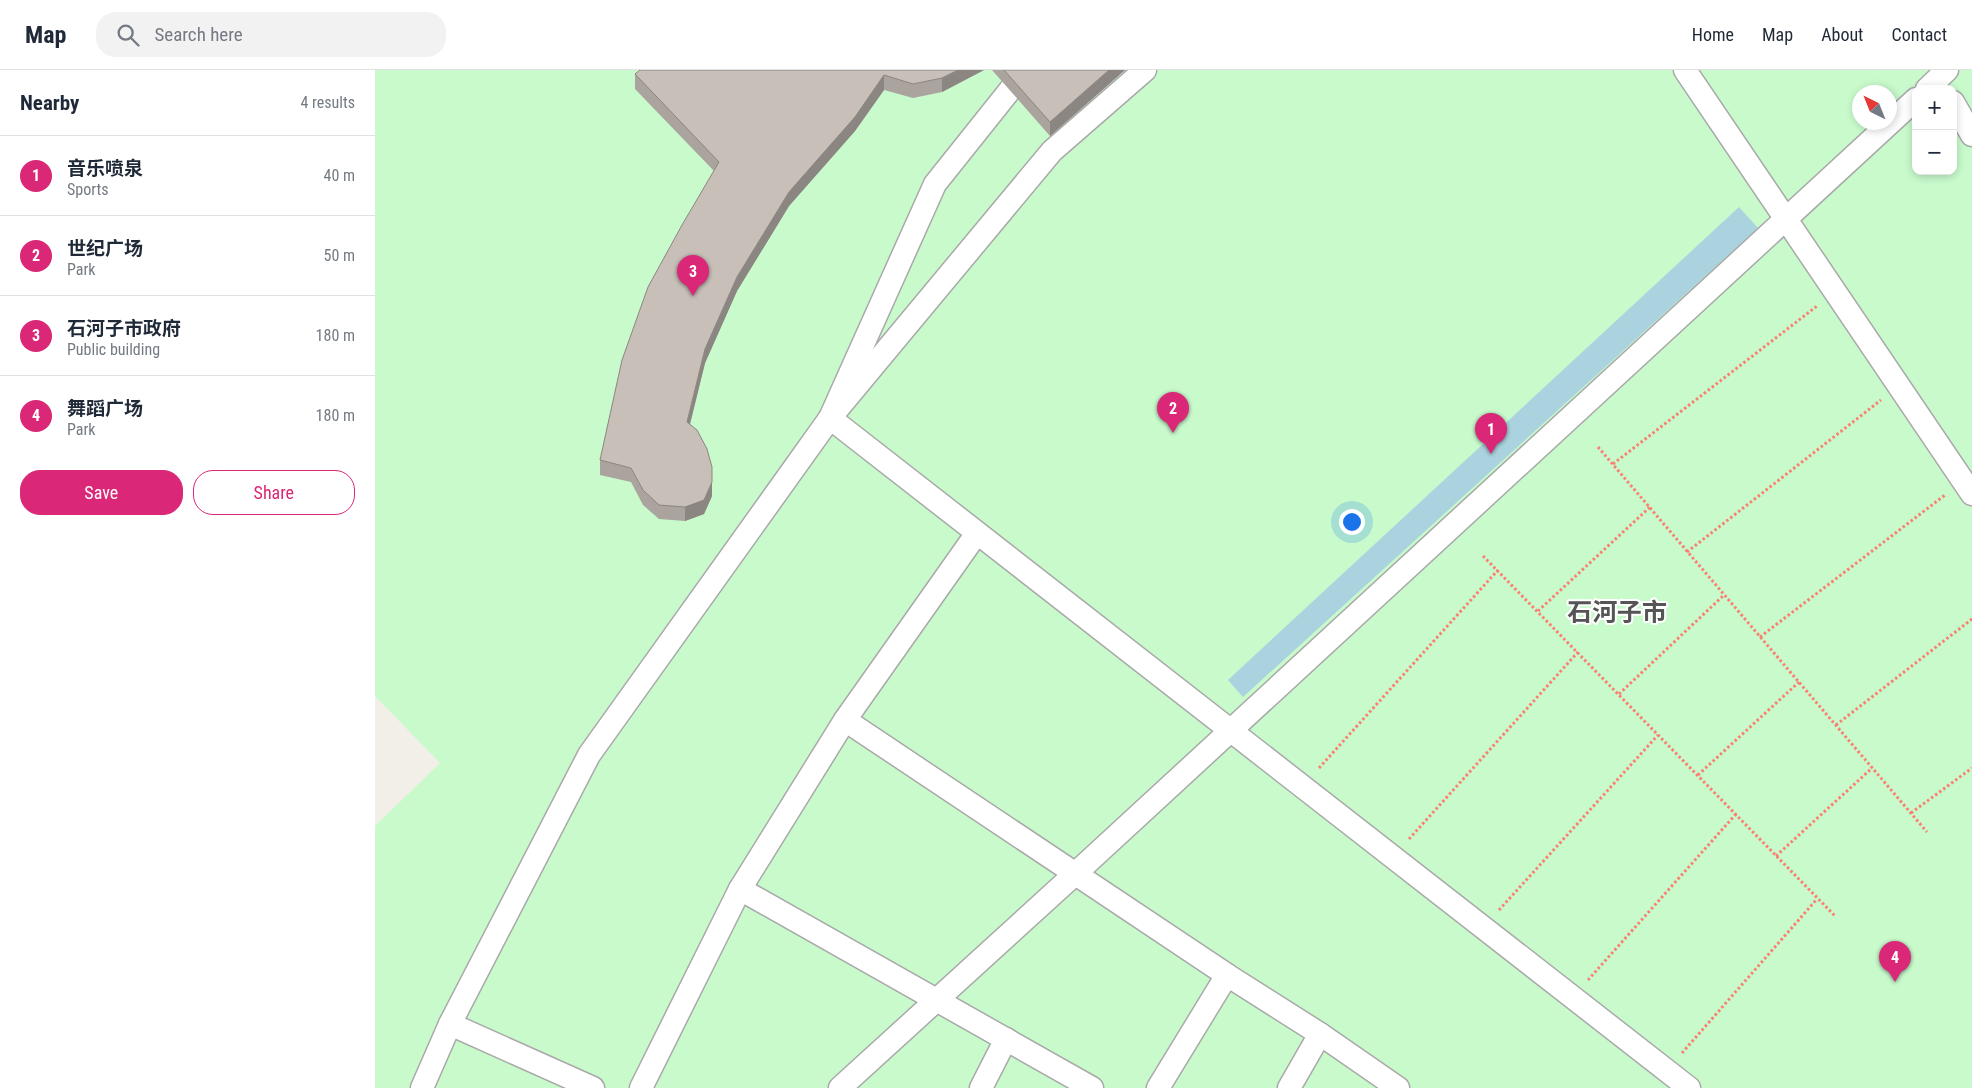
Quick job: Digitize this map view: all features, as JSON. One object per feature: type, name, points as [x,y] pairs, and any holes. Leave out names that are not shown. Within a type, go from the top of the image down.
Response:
[{"type":"street","points":[[830,418],[935,184],[1009,90],[1032,70]]},
{"type":"street","points":[[422,1088],[450,1024],[589,755],[830,418],[1052,152],[1145,70]]},
{"type":"street","points":[[1685,70],[1968,487]]},
{"type":"street","points":[[840,1088],[1231,731],[1912,103]]},
{"type":"street","points":[[1957,109],[1972,135]]},
{"type":"street","points":[[830,418],[1689,1088]]},
{"type":"street","points":[[641,1088],[740,889],[845,720],[977,533]]},
{"type":"street","points":[[845,720],[1227,975],[1320,1034],[1398,1088]]},
{"type":"street","points":[[740,889],[1092,1088]]},
{"type":"street","points":[[1158,1088],[1227,975]]},
{"type":"street","points":[[450,1024],[593,1088]]},
{"type":"street","points":[[1289,1088],[1320,1034]]},
{"type":"street","points":[[981,1088],[1006,1040]]},
{"type":"path","points":[[1613,464],[1836,292]]},
{"type":"path","points":[[1687,552],[1899,386]]},
{"type":"path","points":[[1598,447],[1927,832]]},
{"type":"path","points":[[1761,637],[1968,487]]},
{"type":"path","points":[[1538,612],[1650,507]]},
{"type":"path","points":[[1483,556],[1836,917]]},
{"type":"path","points":[[1302,786],[1498,570]]},
{"type":"path","points":[[1619,694],[1724,595]]},
{"type":"path","points":[[1836,725],[1972,619]]},
{"type":"path","points":[[1392,857],[1578,652]]},
{"type":"path","points":[[1698,775],[1799,682]]},
{"type":"path","points":[[1483,928],[1658,735]]},
{"type":"path","points":[[1776,856],[1872,768]]},
{"type":"path","points":[[1911,813],[1972,768]]},
{"type":"path","points":[[1573,998],[1736,814]]},
{"type":"path","points":[[1667,1071],[1817,899]]},
{"type":"green space","points":[[375,70],[1972,70],[1972,1088],[375,1088],[375,826],[440,763],[375,696]]},
{"type":"water","points":[[1739,207],[1758,228],[1243,697],[1228,680]]},
{"type":"building","points":[[640,70],[958,70],[942,78],[913,84],[884,75],[855,117],[789,192],[737,277],[705,349],[687,422],[697,430],[707,449],[712,467],[712,482],[704,500],[685,507],[659,505],[643,490],[631,468],[600,460],[622,360],[648,287],[719,162],[635,74]]},
{"type":"building","points":[[1004,70],[1109,70],[1050,122]]},
{"type":"place","name":"石河子市政府","points":[[693,296]]},
{"type":"place","name":"世纪广场","points":[[1173,433]]},
{"type":"place","name":"音乐喷泉","points":[[1491,454]]},
{"type":"place","name":"舞蹈广场","points":[[1895,982]]},
{"type":"district","name":"石河子市","points":[[1617,612]]}]
